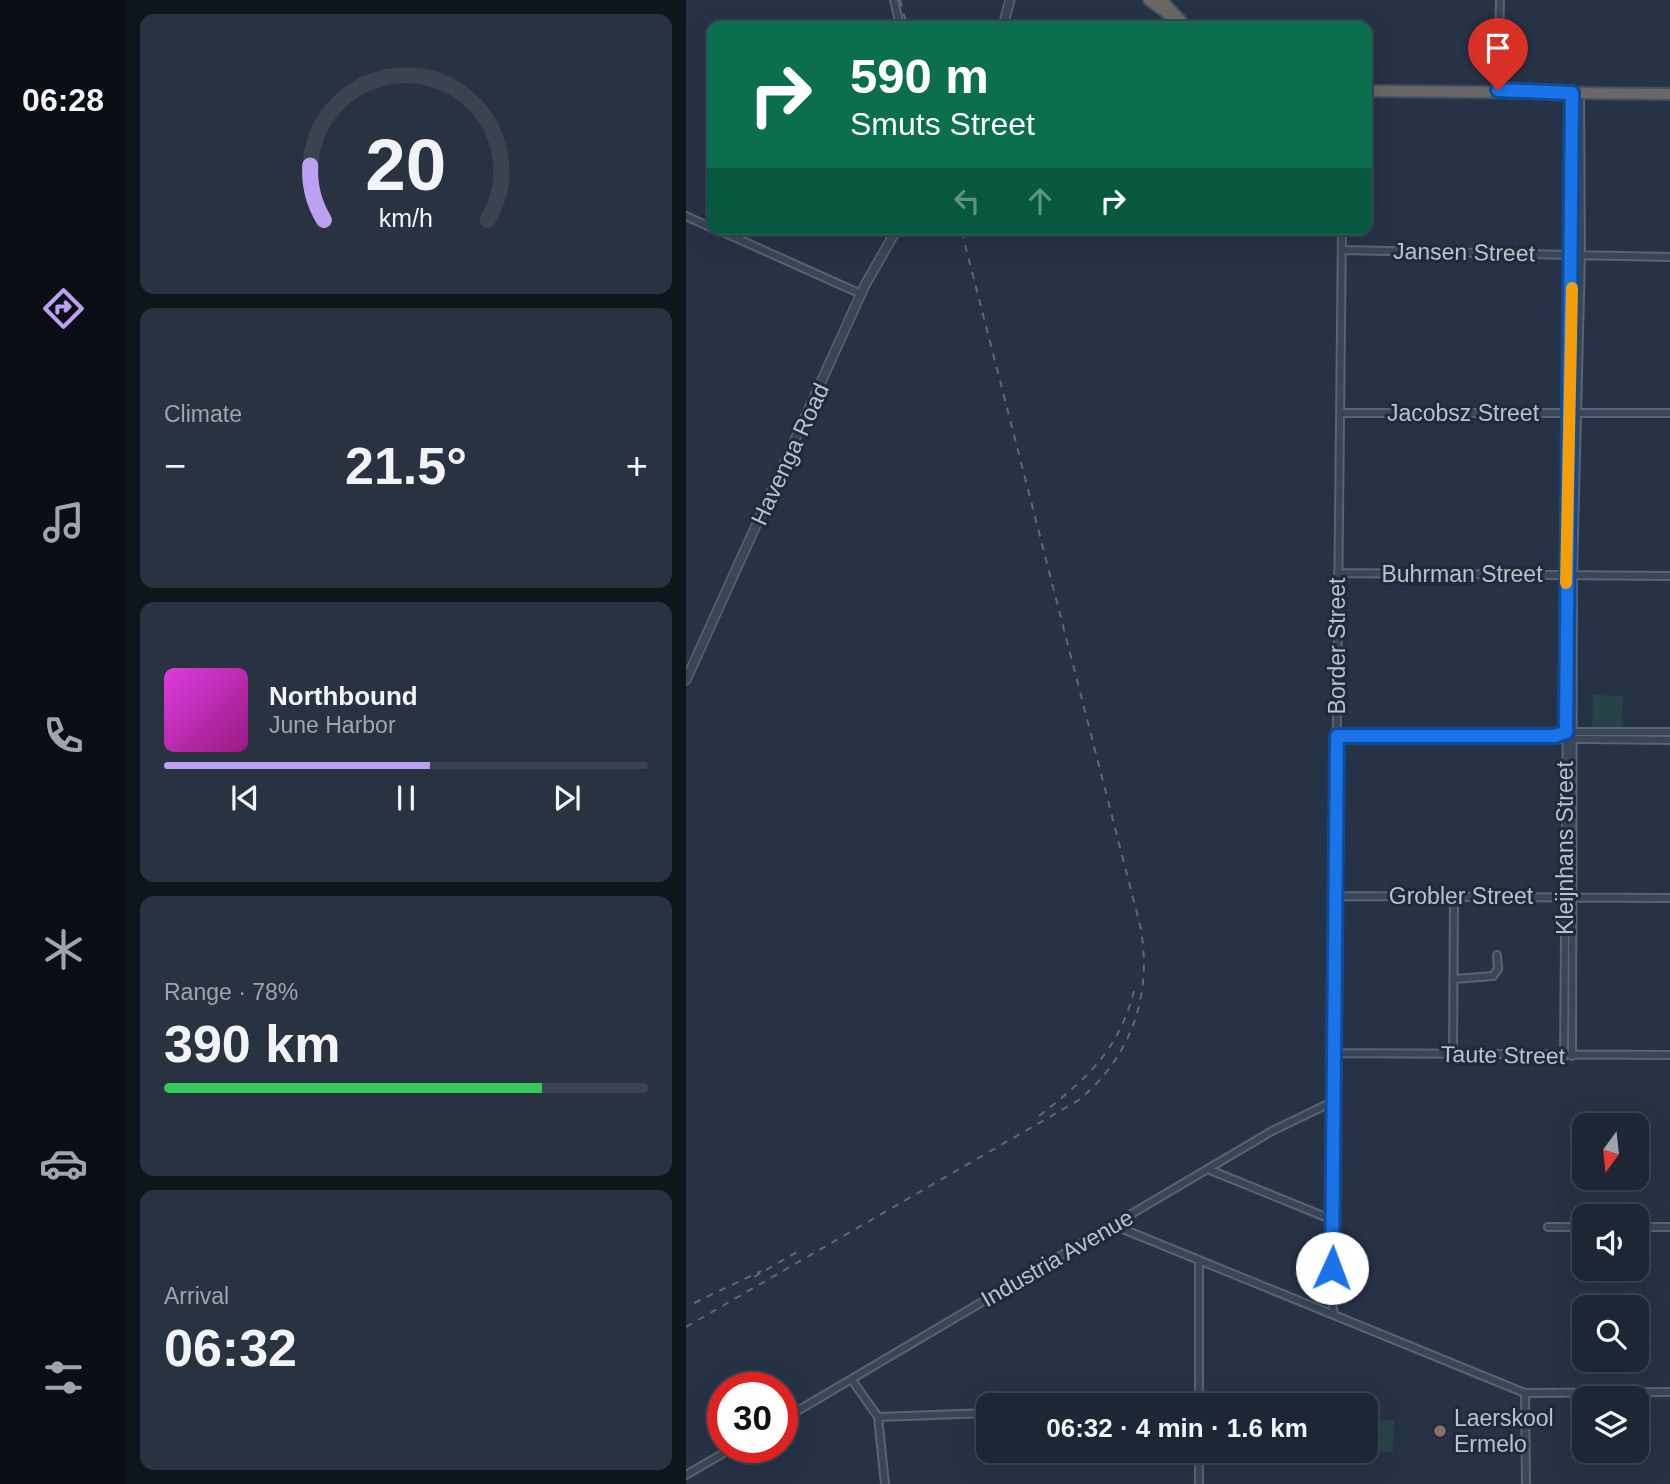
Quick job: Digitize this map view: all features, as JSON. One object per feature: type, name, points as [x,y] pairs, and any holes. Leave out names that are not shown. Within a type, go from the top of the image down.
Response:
[{"type":"highway","points":[[1149,0],[1177,21]]},
{"type":"highway","points":[[1161,0],[1180,21]]},
{"type":"highway","points":[[1372,91],[1498,90],[1670,94]]},
{"type":"street","points":[[894,0],[899,21]]},
{"type":"street","points":[[1004,21],[1010,0]]},
{"type":"street","points":[[1498,90],[1500,0]]},
{"type":"street","name":"Kleijnhans Street","points":[[1568,1056],[1572,254],[1576,93]]},
{"type":"street","name":"Kleijnhans Street","points":[[1573,413],[1581,254],[1576,93]]},
{"type":"street","points":[[686,216],[707,225]]},
{"type":"street","points":[[730,235],[861,294]]},
{"type":"street","name":"Havenga Road","points":[[687,674],[861,294],[894,235]]},
{"type":"street","name":"Border Street","points":[[1334,1315],[1331,1295],[1336,1053],[1333,991],[1342,235]]},
{"type":"street","name":"Jansen Street","points":[[1342,250],[1670,257]]},
{"type":"street","name":"Jacobsz Street","points":[[1340,412],[1670,414]]},
{"type":"street","name":"Buhrman Street","points":[[1338,573],[1670,576]]},
{"type":"street","points":[[1337,736],[1569,736],[1670,732]]},
{"type":"street","points":[[1569,736],[1670,740]]},
{"type":"street","name":"Grobler Street","points":[[1336,896],[1670,898]]},
{"type":"street","points":[[1453,1055],[1454,897]]},
{"type":"street","points":[[1454,979],[1493,976],[1498,970],[1497,956]]},
{"type":"street","name":"Taute Street","points":[[1336,1053],[1670,1055]]},
{"type":"street","name":"Industria Avenue","points":[[798,1411],[1272,1131],[1334,1101]]},
{"type":"street","points":[[1210,1170],[1333,1220]]},
{"type":"street","points":[[1113,1225],[1525,1393],[1670,1392]]},
{"type":"street","points":[[1548,1227],[1572,1227]]},
{"type":"street","points":[[1649,1227],[1670,1227]]},
{"type":"street","points":[[1199,1261],[1199,1393]]},
{"type":"street","points":[[852,1380],[878,1417],[885,1484]]},
{"type":"street","points":[[1525,1393],[1526,1484]]},
{"type":"street","points":[[878,1417],[976,1413]]},
{"type":"street","points":[[686,1475],[707,1463]]},
{"type":"street","points":[[1199,1463],[1199,1484]]},
{"type":"green space","points":[[1593,695],[1623,696],[1622,730],[1592,729]]},
{"type":"green space","points":[[1378,1420],[1394,1420],[1393,1452],[1378,1452]]},
{"type":"railway","points":[[900,0],[906,21]]},
{"type":"railway","points":[[686,1327],[1079,1100],[1113,1063],[1135,1021],[1141,998],[1144,975],[1140,925],[963,235]]},
{"type":"railway","points":[[1039,1116],[1098,1063],[1119,1031],[1134,991]]},
{"type":"railway","points":[[754,1277],[802,1249]]},
{"type":"railway","points":[[694,1303],[761,1271]]},
{"type":"slow traffic","points":[[1566,583],[1572,288]]},
{"type":"place","name":"Laerskool Ermelo","points":[[1440,1431]]},
{"type":"route","points":[[1332,1268],[1337,736],[1555,736],[1566,732],[1572,93],[1498,90]]}]
